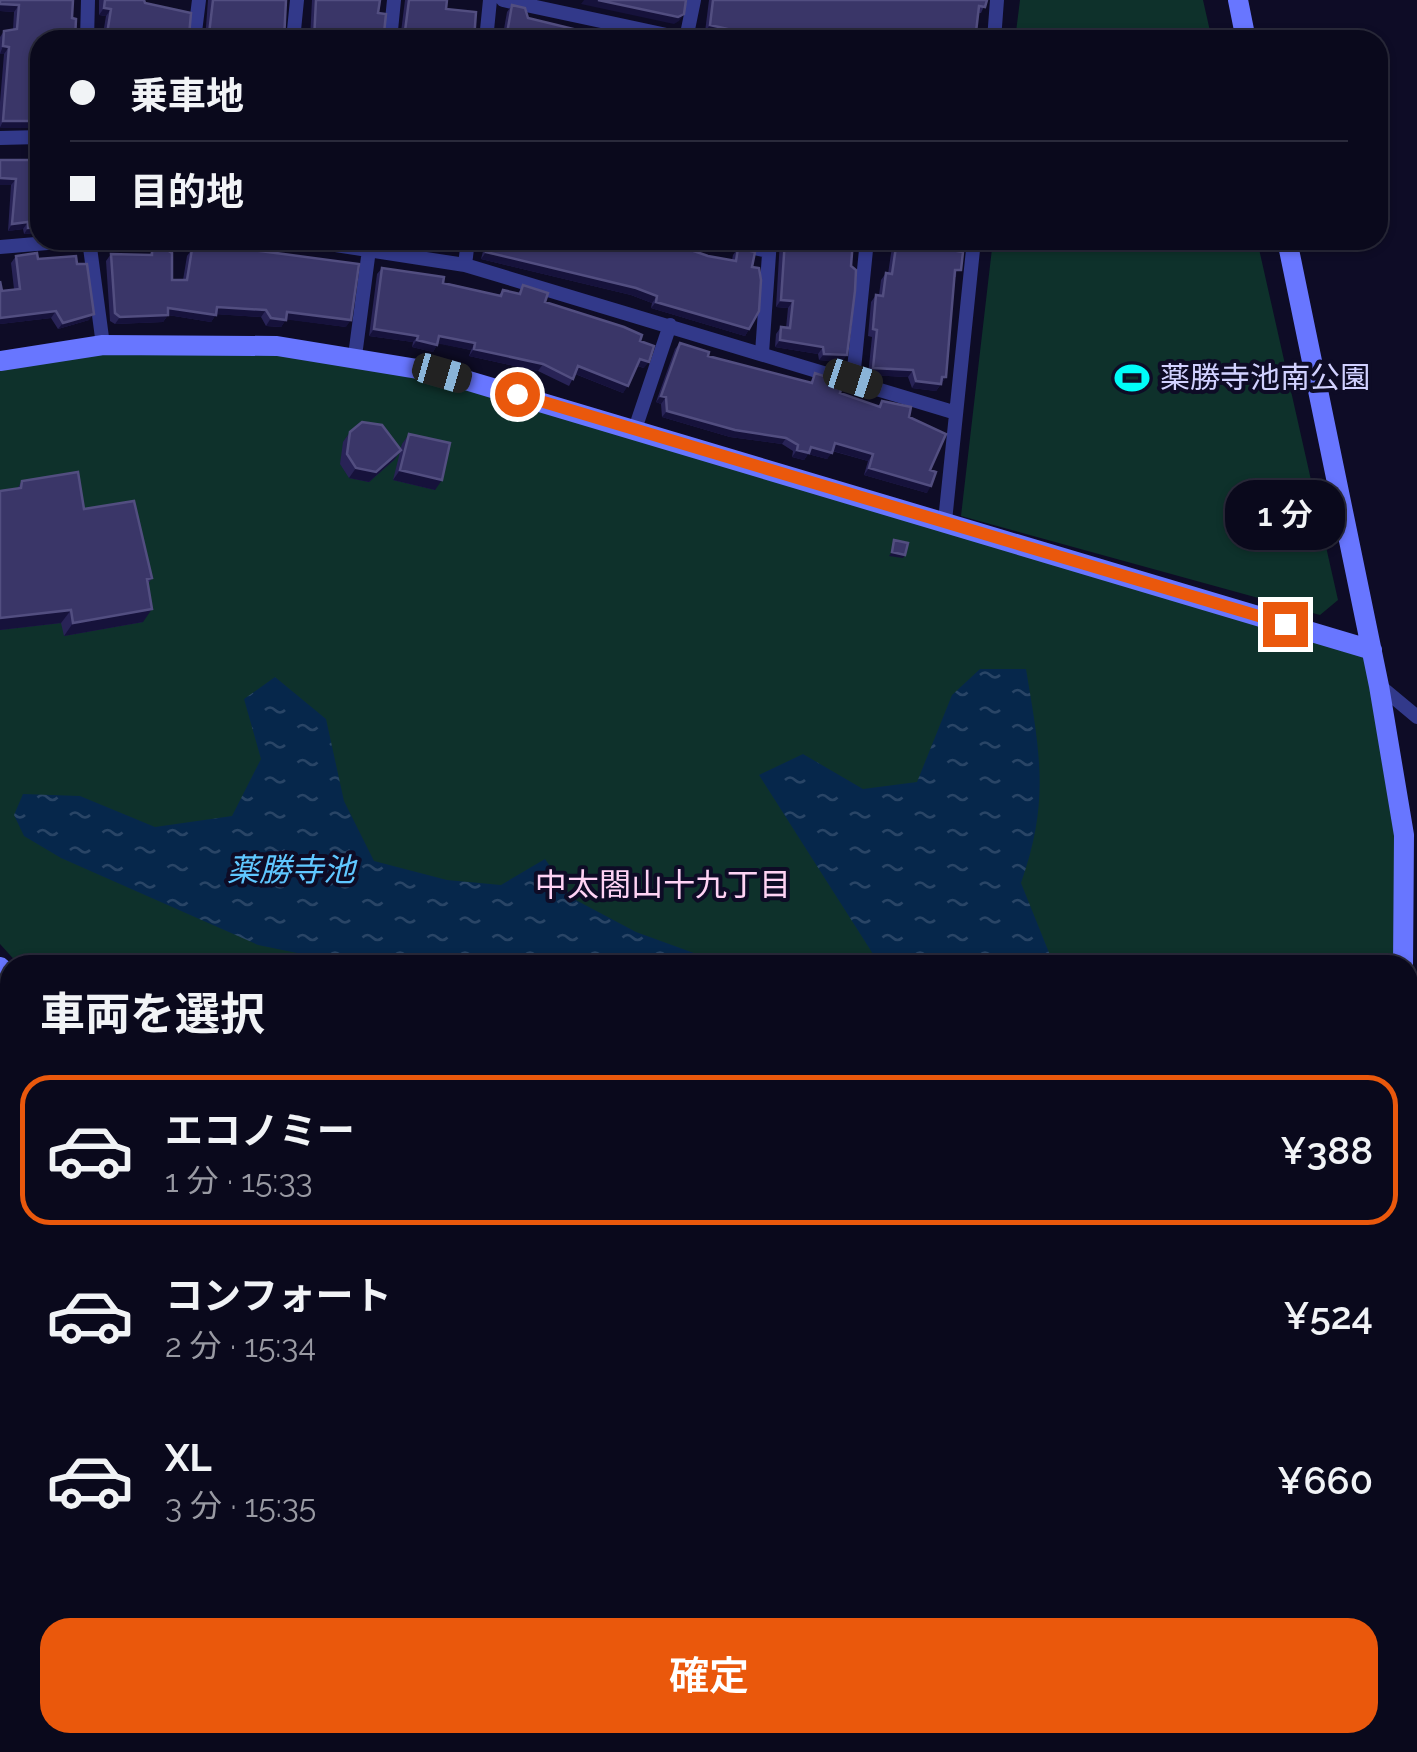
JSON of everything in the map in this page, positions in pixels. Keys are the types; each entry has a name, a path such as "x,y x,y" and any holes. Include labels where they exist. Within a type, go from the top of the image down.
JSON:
{"street":[{"path":"87,30 88,0"},
{"path":"294,30 297,0"},
{"path":"391,30 394,0"},
{"path":"487,30 490,0"},
{"path":"503,0 642,30"},
{"path":"690,30 694,0"},
{"path":"995,30 997,0"},
{"path":"1238,0 1244,30"},
{"path":"194,30 195,1"},
{"path":"0,138 30,138"},
{"path":"0,247 30,245"},
{"path":"88,250 103,345"},
{"path":"354,356 369,250"},
{"path":"397,250 465,265 953,412"},
{"path":"465,265 467,250"},
{"path":"762,353 769,250"},
{"path":"853,379 867,250"},
{"path":"945,521 953,412 973,250"},
{"path":"1290,250 1410,848 1411,939"},
{"path":"636,429 670,325"},
{"path":"0,361 103,345 276,346 442,373 1372,650"},
{"path":"1379,686 1417,718"}],"green space":[{"path":"1020,0 1203,0 1210,30 1016,30"},
{"name":"薬勝寺池南公園","path":"992,250 1259,250 1338,600 1320,615 961,516"},
{"path":"106,345 363,355 1370,650 1402,829 1400,955 10,955 0,944 0,361"}],"water":[{"path":"980,669 1026,669 1040,777 1036,827 1021,883 1050,955 874,955 759,775 803,754 863,789 917,782 952,695"},
{"name":"薬勝寺池","path":"275,677 326,719 344,801 374,861 447,880 501,885 545,859 572,898 636,932 699,955 307,955 258,945 61,858 24,836 14,815 23,794 80,796 155,827 232,816 261,759 244,699"}],"building":[{"path":"0,0 73,0 75,30 30,30 30,121 3,121 9,47 3,46 4,31 17,29 19,5 0,4"},
{"path":"105,0 144,0 191,13 190,30 108,30 111,9 104,8"},
{"path":"213,0 286,0 284,30 209,30"},
{"path":"316,0 380,0 378,13 386,14 384,30 314,30"},
{"path":"409,0 447,0 446,9 476,12 475,30 405,30"},
{"path":"598,0 686,0 684,14 678,17"},
{"path":"713,0 987,0 985,7 979,6 976,30 732,30 710,25"},
{"path":"512,5 525,8 528,18 577,30 508,30"},
{"path":"0,160 30,160 30,228 28,222 12,224 16,179 0,178"},
{"path":"167,250 172,253 172,280 187,280 192,250 253,250 359,264 351,320 287,312 286,320 271,318 266,310 217,307 216,315 168,308 168,315 120,317 115,313 111,254 152,255 152,251"},
{"path":"691,250 736,261 738,250 746,250 755,252 752,267 759,268 759,311 749,329 656,302 657,296 636,288 486,252"},
{"path":"784,250 852,250 855,291 847,355 824,354 823,347 780,340 781,327 790,328 793,301 781,300"},
{"path":"896,250 963,252 961,270 955,270 946,377 942,377 941,384 916,381 913,370 873,368 876,295 883,296 886,273 892,274"},
{"path":"37,253 38,259 76,256 77,264 87,264 94,314 63,323 56,311 0,318 0,281 2,291 20,289 16,256"},
{"path":"382,268 444,277 443,283 501,296 503,290 520,294 523,285 548,293 545,302 642,335 640,341 654,346 649,362 640,359 628,386 578,366 573,379 543,364 474,349 475,343 439,336 437,345 417,340 418,336 374,329"},
{"path":"680,343 709,352 708,356 812,383 815,373 843,384 840,393 880,407 882,401 911,407 909,417 946,434 930,470 936,472 931,486 869,468 873,454 835,443 832,453 811,447 809,453 797,450 798,445 786,438 735,430 667,411 666,397 661,396"},
{"path":"362,422 382,425 401,450 376,472 356,468 347,454 350,432"},
{"path":"409,434 450,443 442,480 400,470"},
{"path":"78,472 84,509 134,501 152,578 147,579 152,609 73,623 71,610 0,618 0,491 21,488 22,481"},
{"path":"894,540 908,543 905,555 892,552"}],"place":[{"name":"薬勝寺池南公園","path":"1132,378"}],"district":[{"name":"中太閤山十九丁目","path":"663,885"}],"route":[{"path":"517,394 1285,624"}]}
